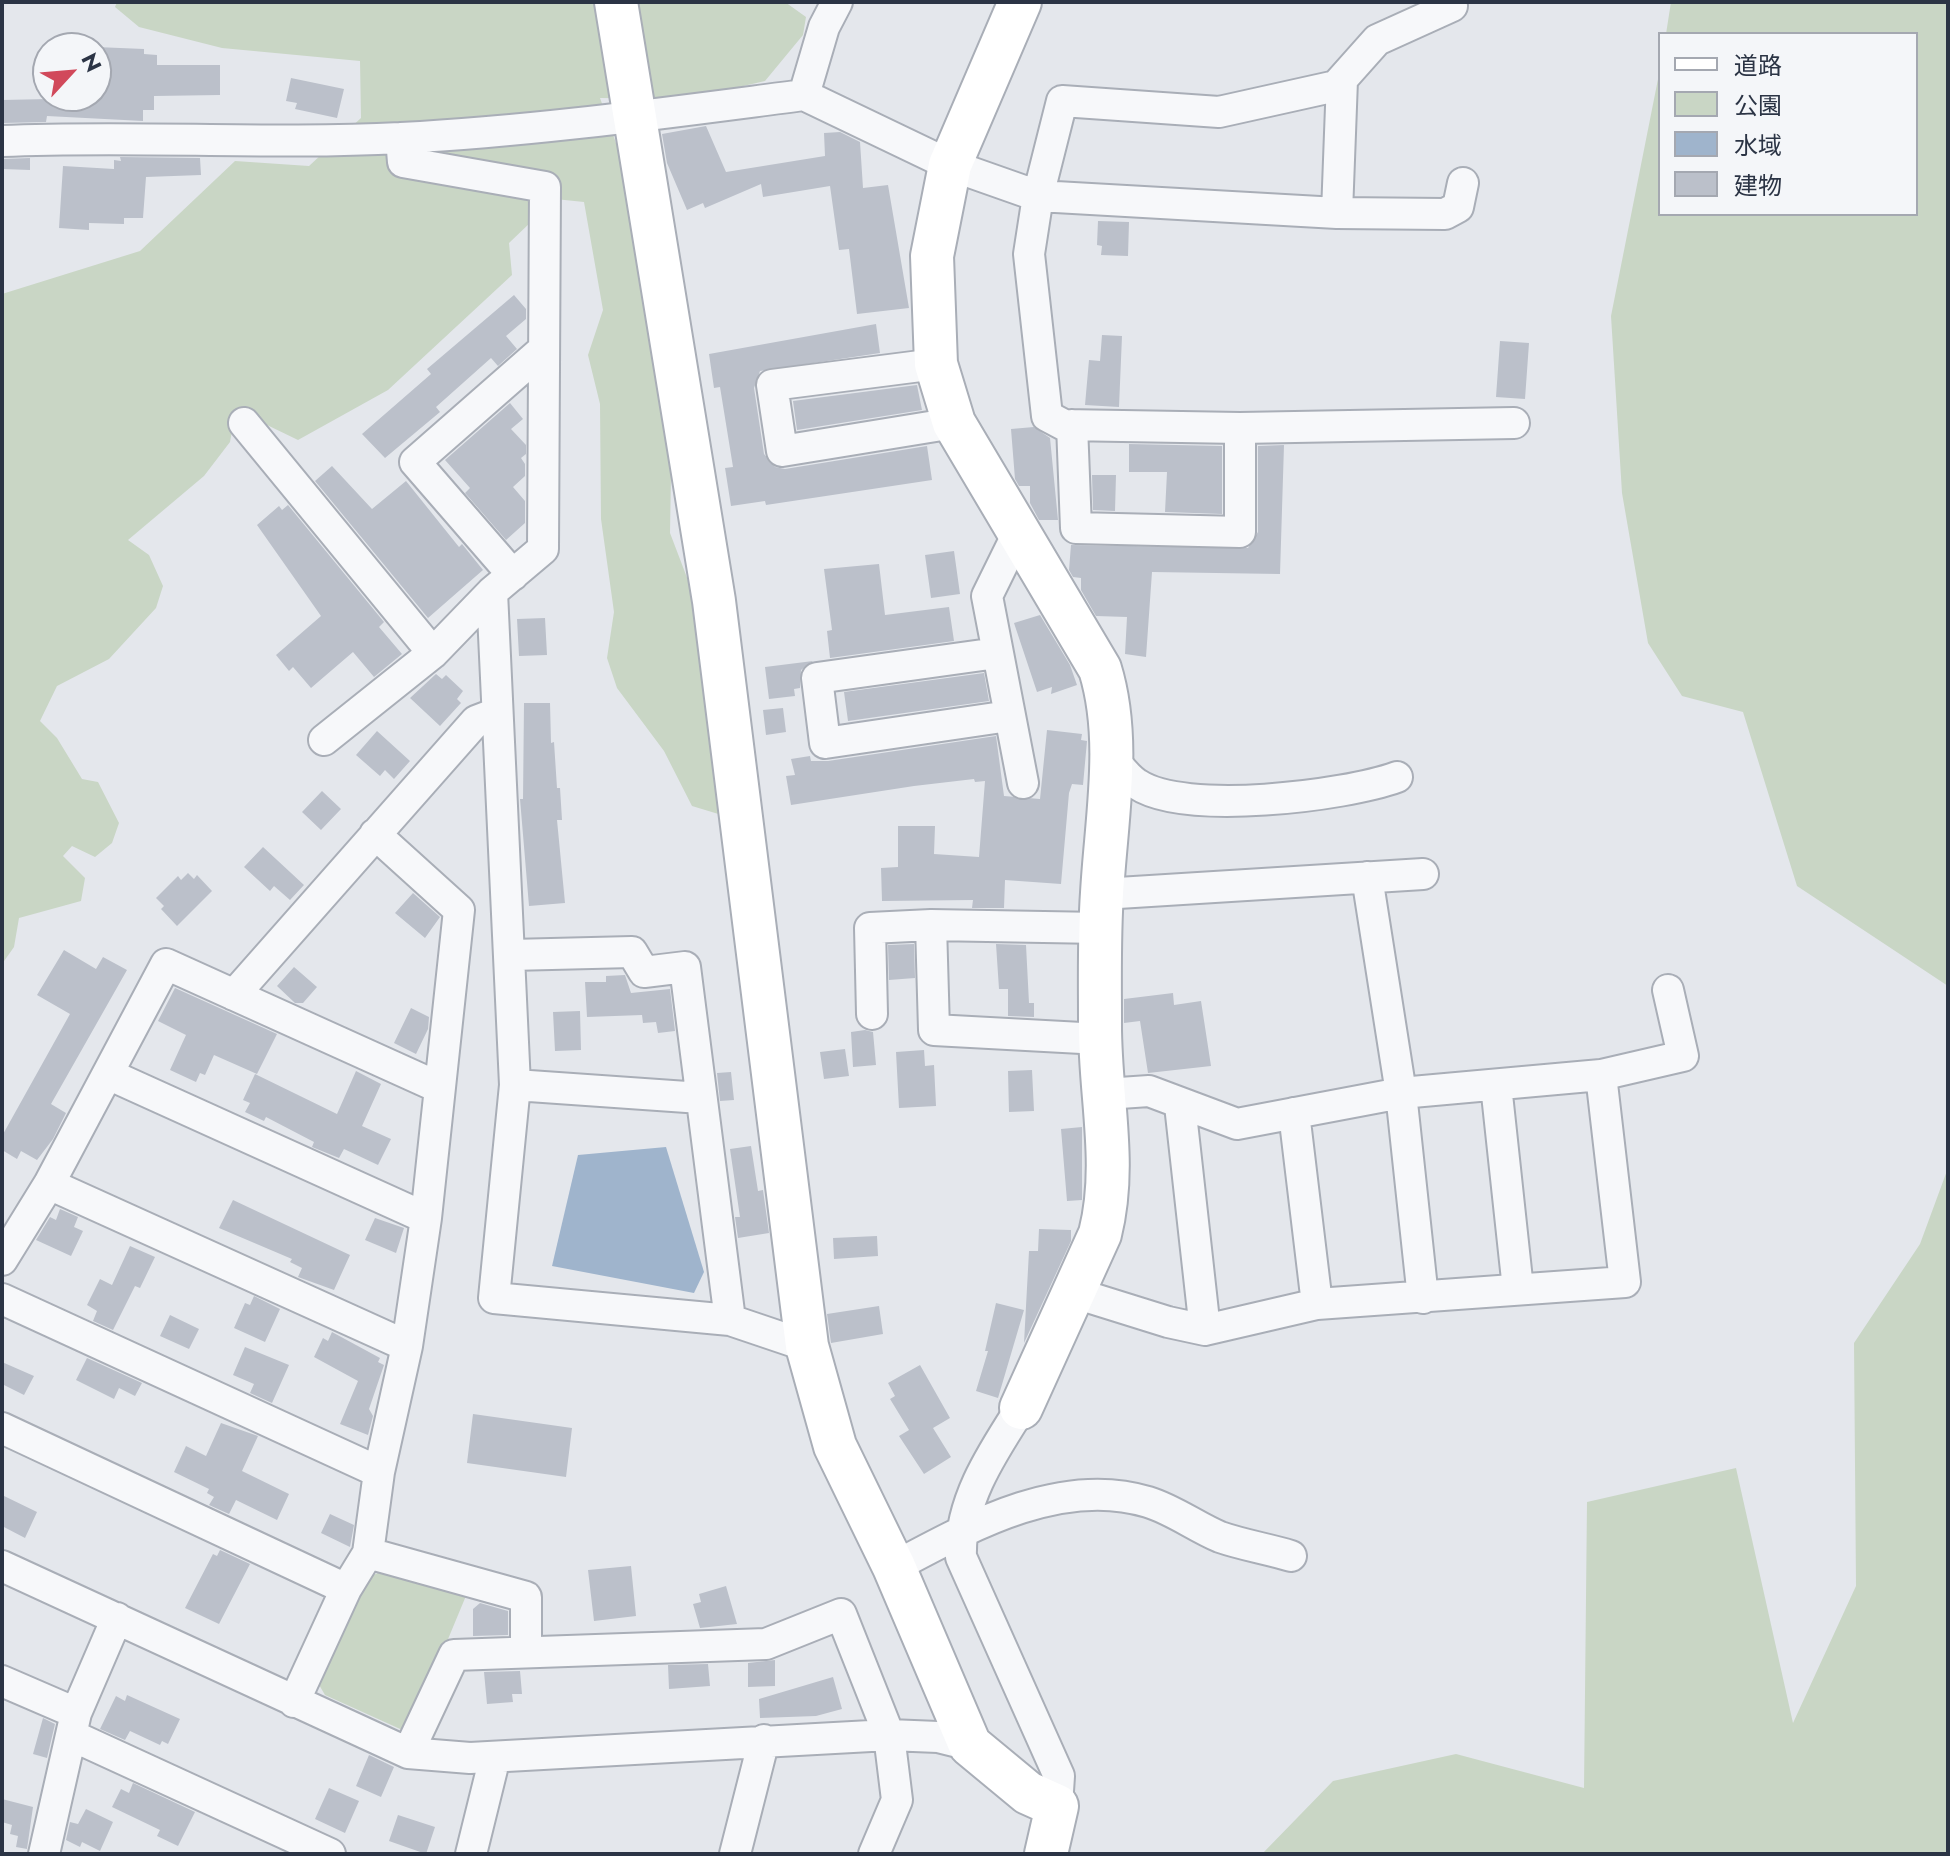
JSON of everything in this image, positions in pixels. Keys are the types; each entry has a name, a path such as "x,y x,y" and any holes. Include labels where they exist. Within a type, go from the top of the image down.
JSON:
{"street":[{"path":"616,2 714,601 807,1346 835,1446 894,1567 970,1745"},
{"path":"804,95 824,27 837,2"},
{"path":"1020,2 950,165 932,256 936,364 954,423 1100,669 1109,697 1111,757 1101,911 1100,1039 1108,1203 1100,1234 1075,1293 1021,1408 985,1464 960,1532 961,1557 1059,1776 1057,1806 1046,1854"},
{"path":"1452,6 1377,40 1336,86 1219,112 1062,101 1038,196 1029,254 1043,399 1047,416 1072,425 1240,428 1514,423"},
{"path":"1337,213 1342,80"},
{"path":"2,141 87,137 401,138 637,117 804,95 950,165 1038,196 1337,213 1445,214 1458,207 1463,183"},
{"path":"324,740 433,653 543,549 545,187 403,162 401,138"},
{"path":"544,349 415,462 503,584 497,713 515,1085 494,1298 730,1320 807,1346"},
{"path":"936,364 772,385 782,451 954,423"},
{"path":"244,423 433,653"},
{"path":"1072,425 1076,528 1240,532 1240,428"},
{"path":"1018,533 987,596 1023,783"},
{"path":"997,653 817,678 825,743 1009,716"},
{"path":"234,995 476,721 497,713"},
{"path":"1111,757 1137,784 1173,797 1319,796 1372,786 1397,777"},
{"path":"294,1702 346,1589 368,1553 379,1472 407,1346 426,1218 459,910 375,834"},
{"path":"872,1014 870,928 1101,911 1367,877 1423,874"},
{"path":"1367,877 1401,1093 1423,1298"},
{"path":"931,925 934,1030 1100,1039"},
{"path":"511,955 632,952 644,972 685,967 730,1320"},
{"path":"2,1260 49,1184 166,964 438,1087"},
{"path":"1105,1094 1149,1091 1237,1124 1401,1093 1601,1075 1683,1056 1668,990"},
{"path":"108,1074 426,1218"},
{"path":"1075,1293 1168,1322 1205,1330 1317,1304 1625,1282 1601,1075"},
{"path":"515,1085 701,1098"},
{"path":"1496,1085 1518,1289"},
{"path":"1180,1105 1205,1330"},
{"path":"1294,1113 1317,1304"},
{"path":"49,1184 407,1346"},
{"path":"2,1299 379,1472"},
{"path":"2,1428 346,1589"},
{"path":"894,1567 960,1532 1021,1509 1081,1494 1148,1502 1221,1537 1291,1556"},
{"path":"368,1553 526,1597 526,1652"},
{"path":"2,1566 408,1753 495,1757 764,1740 889,1735 938,1737 970,1745 1028,1793 1057,1806"},
{"path":"408,1753 454,1655 766,1644 841,1614 889,1735 897,1800 890,1824 874,1854"},
{"path":"44,1854 75,1724 117,1618"},
{"path":"2,1681 75,1724 330,1854"},
{"path":"735,1854 764,1740"},
{"path":"471,1854 495,1757"}],"green space":[{"path":"117,2 785,2 806,17 803,35 765,81 687,99 600,98 627,174 672,414 670,533 702,617 725,816 692,806 664,751 617,688 607,658 614,612 601,519 600,404 588,355 603,310 584,202 555,199 509,243 512,275 388,390 298,440 236,410 230,442 204,476 128,540 149,555 163,586 156,608 109,659 57,686 40,721 57,738 82,779 98,782 119,823 112,843 95,857 72,846 63,856 85,878 81,901 19,918 14,947 2,964 2,294 140,251 235,161 309,166 361,118 360,61 222,48 139,27 115,7"},
{"path":"1671,2 1948,2 1948,986 1797,886 1743,712 1682,696 1648,643 1622,493 1611,316 1658,79 1658,216 1918,216 1918,32 1666,32"},
{"path":"1948,1168 1948,1854 1262,1854 1333,1781 1456,1754 1584,1788 1587,1502 1736,1468 1793,1723 1856,1586 1854,1343 1920,1244"},
{"path":"391,1567 468,1591 409,1733 325,1695 318,1683 367,1578"}],"water":[{"path":"666,1147 704,1272 694,1293 552,1266 578,1155"}],"building":[{"path":"112,48 144,49 144,54 157,55 157,65 220,65 220,95 154,96 154,110 143,110 143,121 47,116 46,122 2,123 2,100 32,99 32,112 112,112"},
{"path":"291,78 344,89 337,118 295,109 297,103 286,101"},
{"path":"706,126 726,172 825,156 824,133 840,132 860,142 863,188 888,185 909,308 857,314 849,249 839,250 830,186 763,197 761,184 705,208 703,203 687,210 667,163 662,134"},
{"path":"120,157 200,158 201,175 146,177 143,218 124,218 124,224 89,223 89,230 59,228 63,166 114,169 114,160 121,161"},
{"path":"30,158 30,170 2,169 2,159"},
{"path":"1098,221 1129,222 1128,256 1101,255 1102,246 1097,245"},
{"path":"514,295 526,309 526,319 506,336 517,349 498,366 491,358 436,407 440,412 385,458 362,434 431,374 427,369"},
{"path":"876,324 880,353 760,371 754,388 764,454 775,467 785,469 927,446 932,480 766,505 765,501 731,506 725,468 733,467 720,387 714,388 709,354"},
{"path":"1102,335 1122,336 1119,407 1085,405 1089,360 1100,361"},
{"path":"1500,341 1529,343 1525,399 1496,397"},
{"path":"917,385 922,410 797,430 793,401"},
{"path":"510,403 523,419 511,429 526,445 526,454 521,458 525,464 525,476 513,487 525,501 525,523 506,540 465,493 470,488 445,460"},
{"path":"1034,427 1050,438 1058,520 1039,520 1030,503 1030,486 1019,486 1015,479 1011,429"},
{"path":"1129,444 1222,446 1222,514 1165,512 1167,472 1129,472"},
{"path":"1284,445 1280,574 1152,572 1146,657 1125,654 1127,617 1096,616 1081,590 1081,578 1073,577 1069,570 1071,545 1248,548 1258,532 1258,446"},
{"path":"332,466 372,509 406,481 459,547 462,544 483,570 428,618 315,481"},
{"path":"1092,475 1116,475 1115,511 1093,510"},
{"path":"288,505 384,622 379,627 402,654 374,677 353,652 311,688 293,667 289,671 276,655 321,616 257,525 279,506 282,510"},
{"path":"954,551 960,594 931,598 925,555"},
{"path":"879,564 885,615 949,607 954,641 830,658 827,631 832,630 824,569"},
{"path":"1040,615 1070,665 1077,685 1051,694 1052,687 1037,692 1014,623"},
{"path":"545,618 547,655 519,656 517,619"},
{"path":"813,661 801,670 800,688 794,689 795,696 769,699 765,667"},
{"path":"984,673 989,701 848,721 844,692"},
{"path":"436,674 442,679 446,675 463,691 457,699 461,703 440,726 410,698"},
{"path":"524,703 550,703 551,743 554,742 557,788 560,788 562,820 557,820 565,903 529,906 520,799 523,799"},
{"path":"783,708 786,732 766,735 763,710"},
{"path":"1047,730 1082,734 1081,740 1087,741 1083,785 1072,784 1069,793 1061,884 1005,880 1004,908 972,908 973,900 882,901 881,868 898,867 898,826 935,826 934,854 979,857 985,781 975,782 974,779 914,786 791,805 786,776 795,775 791,759 810,756 811,761 828,761 996,736 1004,796 1040,799"},
{"path":"377,731 410,761 394,779 385,770 380,776 356,755"},
{"path":"322,791 341,809 321,830 302,812"},
{"path":"263,847 304,885 290,900 274,886 270,891 244,867"},
{"path":"188,873 194,879 197,875 212,891 177,926 161,909 164,906 156,898 178,876 181,880"},
{"path":"413,893 440,917 425,938 395,913"},
{"path":"914,944 915,978 889,980 888,945"},
{"path":"996,944 1026,945 1029,1003 1034,1003 1034,1017 1008,1016 1008,989 999,989"},
{"path":"64,950 96,969 103,957 127,970 51,1104 66,1113 53,1139 37,1160 21,1151 17,1159 2,1150 2,1136 70,1014 37,995"},
{"path":"294,967 317,987 303,1003 295,1003 277,986"},
{"path":"625,975 631,993 670,989 675,1031 658,1033 656,1022 643,1023 642,1015 587,1017 585,982 606,982 606,976"},
{"path":"175,988 277,1034 257,1074 214,1055 205,1075 200,1073 196,1082 170,1070 186,1035 158,1021"},
{"path":"1173,993 1174,1005 1201,1001 1211,1066 1148,1073 1140,1021 1124,1023 1124,999"},
{"path":"411,1008 429,1017 428,1029 416,1054 394,1043"},
{"path":"580,1011 581,1050 555,1051 553,1012"},
{"path":"851,1032 873,1032 876,1065 853,1067"},
{"path":"845,1049 849,1076 824,1079 820,1052"},
{"path":"924,1050 925,1066 934,1065 936,1106 899,1108 896,1052"},
{"path":"1032,1070 1034,1111 1009,1112 1008,1071"},
{"path":"356,1071 381,1084 362,1126 391,1139 378,1165 344,1149 339,1158 312,1147 314,1142 266,1117 264,1121 245,1112 250,1103 243,1100 255,1074 337,1114"},
{"path":"731,1072 734,1100 720,1101 717,1073"},
{"path":"1082,1127 1082,1200 1067,1201 1061,1129"},
{"path":"751,1146 758,1191 763,1190 769,1233 738,1238 735,1217 740,1217 730,1149"},
{"path":"233,1200 350,1255 334,1290 298,1277 302,1268 290,1262 292,1259 219,1228"},
{"path":"60,1209 78,1217 74,1227 83,1231 71,1256 36,1240 50,1217 56,1220"},
{"path":"375,1218 404,1228 396,1253 365,1240"},
{"path":"1039,1229 1071,1230 1071,1241 1024,1343 1029,1251 1038,1251"},
{"path":"877,1236 878,1256 834,1259 833,1238"},
{"path":"130,1246 155,1257 140,1288 135,1286 113,1330 93,1321 97,1311 87,1305 100,1279 112,1285"},
{"path":"254,1296 280,1309 265,1342 234,1328 245,1303 250,1305"},
{"path":"996,1303 1024,1310 998,1398 976,1391 988,1351 985,1351"},
{"path":"879,1306 883,1334 831,1343 827,1314"},
{"path":"170,1315 199,1329 189,1349 160,1336"},
{"path":"332,1332 380,1358 378,1362 384,1365 369,1409 373,1416 368,1435 340,1424 358,1381 314,1357 323,1338 328,1341"},
{"path":"245,1347 289,1365 272,1403 250,1393 254,1384 233,1375"},
{"path":"87,1358 142,1383 135,1396 119,1388 114,1399 76,1380"},
{"path":"2,1362 34,1376 24,1395 2,1384"},
{"path":"920,1365 950,1418 933,1428 951,1457 924,1474 899,1436 909,1430 890,1399 895,1396 888,1383"},
{"path":"473,1414 572,1428 566,1477 467,1463"},
{"path":"221,1423 258,1436 242,1471 289,1494 277,1520 236,1500 229,1514 209,1505 214,1497 207,1493 209,1489 174,1472 186,1446 206,1456"},
{"path":"2,1495 37,1512 25,1538 2,1526"},
{"path":"330,1514 354,1525 350,1547 321,1533"},
{"path":"220,1550 250,1564 219,1624 185,1608 213,1554 217,1556"},
{"path":"631,1566 636,1616 594,1621 588,1570"},
{"path":"726,1586 737,1624 700,1628 693,1604 701,1602 699,1594"},
{"path":"480,1603 508,1611 508,1635 473,1636 473,1609"},
{"path":"775,1660 775,1686 748,1687 748,1663"},
{"path":"708,1664 710,1686 669,1689 668,1665"},
{"path":"520,1671 522,1694 512,1694 513,1702 487,1704 484,1672"},
{"path":"833,1677 842,1709 816,1716 760,1718 759,1699"},
{"path":"127,1695 180,1719 168,1744 162,1741 160,1745 130,1731 125,1740 100,1729 116,1696 125,1701"},
{"path":"43,1718 55,1724 47,1758 33,1754"},
{"path":"369,1755 394,1767 381,1797 356,1786"},
{"path":"133,1783 195,1812 178,1846 157,1836 160,1830 112,1807 121,1789 129,1793"},
{"path":"329,1788 359,1801 345,1833 315,1819"},
{"path":"2,1799 33,1807 27,1849 16,1847 18,1836 10,1834 12,1825 2,1822"},
{"path":"86,1809 113,1822 100,1851 82,1842 80,1847 66,1840 70,1822 78,1824"},
{"path":"398,1815 435,1827 426,1854 389,1841"}]}
